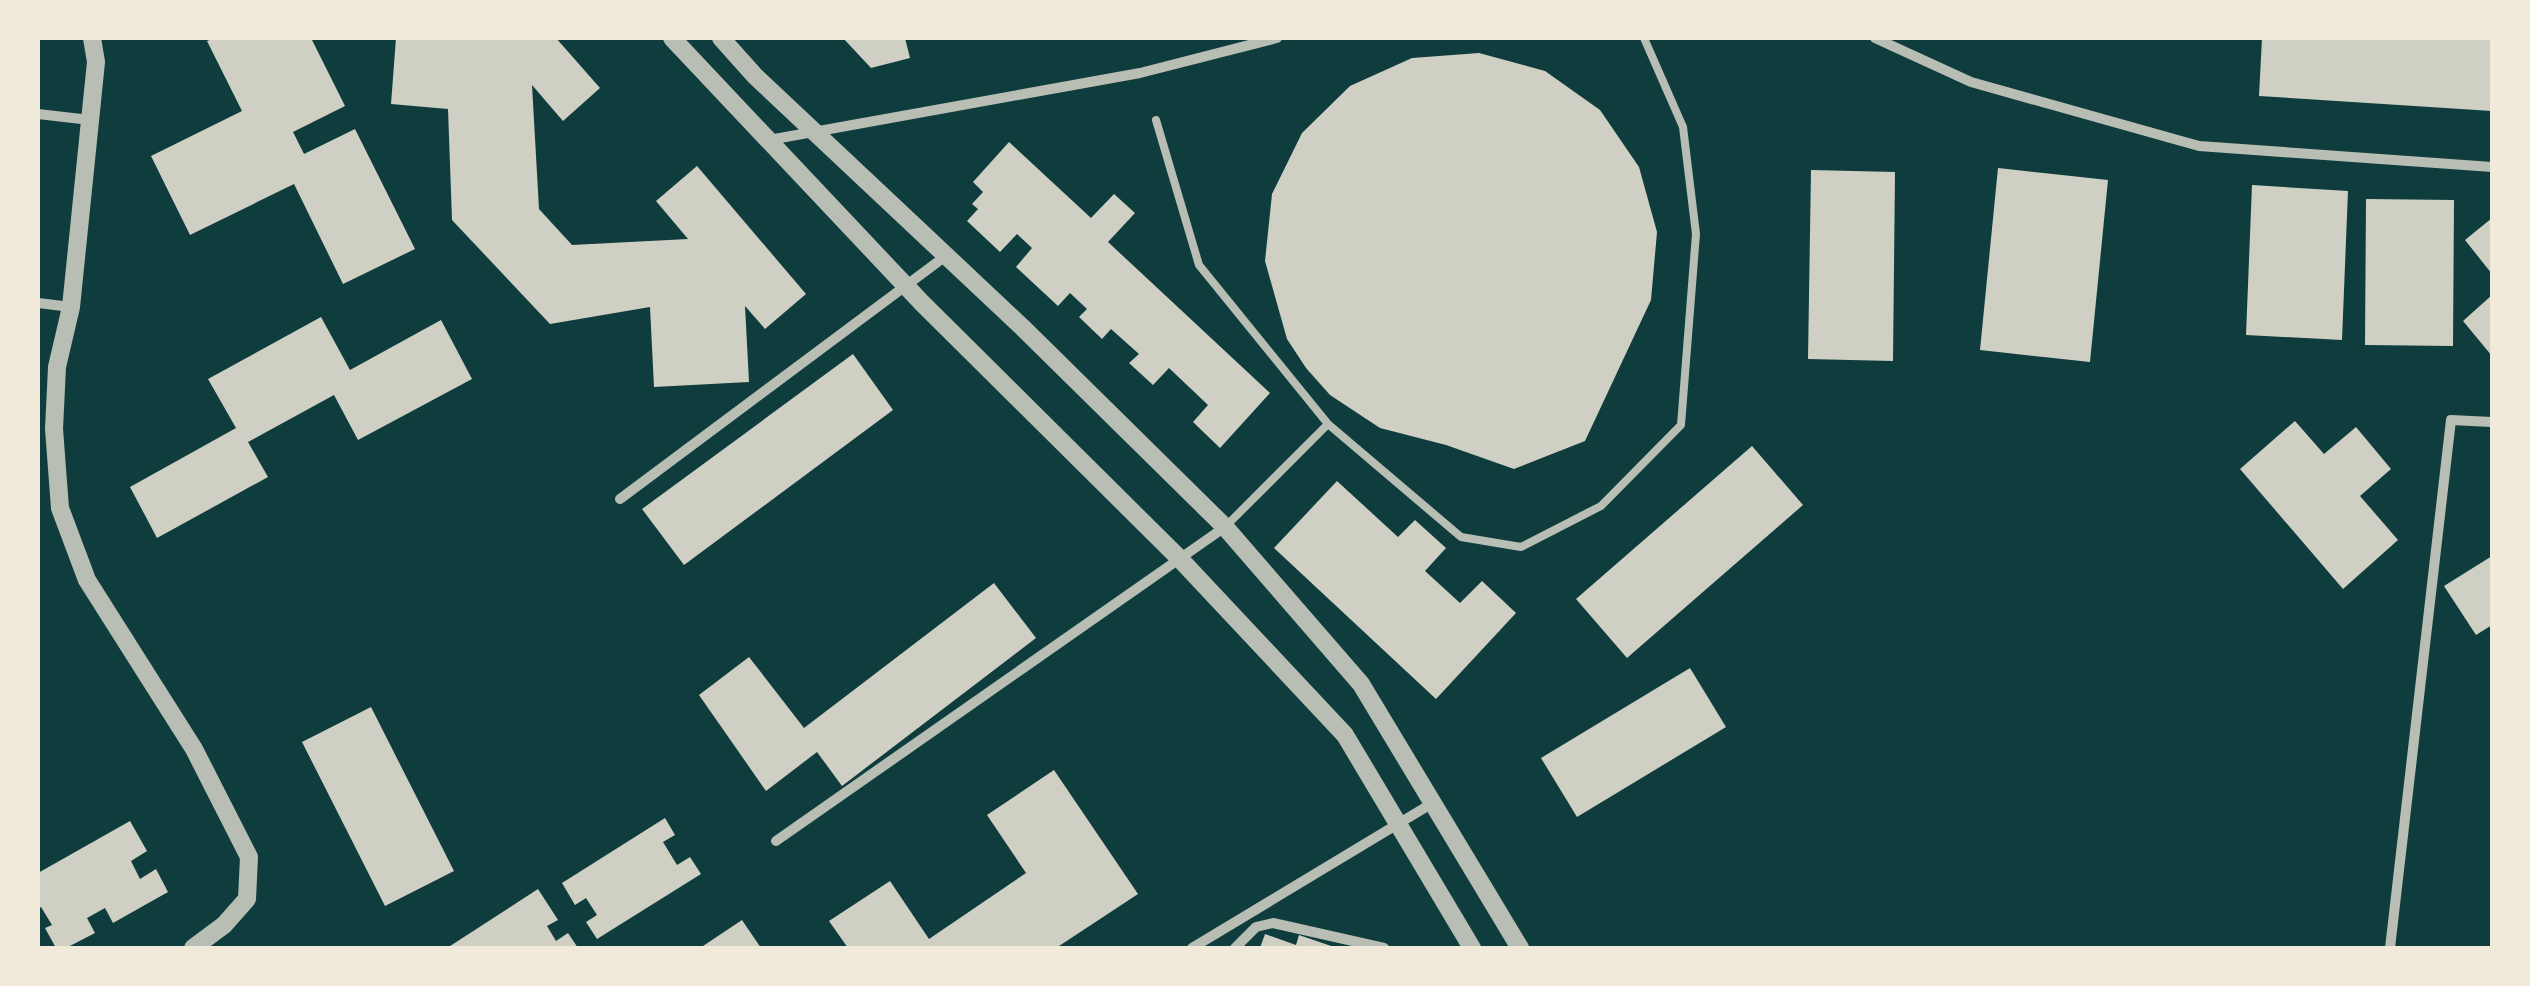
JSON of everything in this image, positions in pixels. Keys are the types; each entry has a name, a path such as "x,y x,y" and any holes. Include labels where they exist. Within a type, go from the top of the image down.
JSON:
{"street":[{"path":"92,38 96,62 71,307 56,367 54,429 60,508 87,580 194,749 249,857 248,899 224,925 193,948"},
{"path":"672,38 907,287 1179,558 1345,735 1472,948"},
{"path":"721,38 1224,527 1361,684 1520,948"},
{"path":"769,140 1140,73 1276,38"},
{"path":"1875,38 1971,82 2199,146 2492,168"},
{"path":"38,114 90,120"},
{"path":"620,500 947,255"},
{"path":"38,302 71,307"},
{"path":"2390,948 2451,420 2492,422"},
{"path":"776,840 1224,527"},
{"path":"1192,948 1431,804"},
{"path":"1234,948 1256,928 1272,922 1384,948"}],"lane":[{"path":"1156,120 1198,265 1328,424 1460,536 1521,547 1601,506 1682,426 1696,234 1683,126 1644,38"},
{"path":"1224,527 1328,424"}],"building":[{"path":"311,38 345,106 293,132 304,154 355,129 415,249 343,284 294,184 190,235 151,156 242,111 207,41"},
{"path":"396,38 556,38 600,88 563,121 532,85 539,209 572,245 688,239 656,201 697,166 806,294 765,329 745,306 749,382 654,387 650,307 550,324 452,220 448,109 391,104"},
{"path":"843,38 905,38 910,58 871,68"},
{"path":"2262,38 2492,38 2492,111 2259,96"},
{"path":"1479,53 1545,71 1600,110 1639,167 1657,232 1651,300 1585,441 1514,469 1446,445 1380,428 1330,395 1287,339 1265,261 1272,194 1302,133 1350,86 1412,58"},
{"path":"1009,142 1091,218 1114,194 1135,213 1108,242 1270,393 1220,448 1193,422 1208,405 1169,368 1153,385 1129,363 1139,354 1111,329 1102,339 1079,317 1087,309 1070,293 1058,306 1016,267 1032,248 1017,234 1000,252 967,221 978,209 972,204 983,192 973,182"},
{"path":"1998,168 2108,180 2090,362 1980,350"},
{"path":"1811,170 1895,172 1893,361 1808,359"},
{"path":"2252,185 2348,191 2342,340 2246,335"},
{"path":"2366,199 2454,200 2453,346 2365,345"},
{"path":"2492,218 2492,274 2465,240"},
{"path":"2492,295 2492,356 2463,321"},
{"path":"321,317 350,370 441,320 472,379 358,440 334,395 248,442 268,477 157,538 130,487 236,428 208,379"},
{"path":"853,354 893,410 684,565 642,509"},
{"path":"2295,421 2324,454 2356,427 2391,469 2360,496 2398,540 2343,589 2240,469"},
{"path":"1752,446 1803,505 1627,658 1576,599"},
{"path":"1337,481 1398,537 1415,520 1446,548 1425,571 1460,603 1482,581 1516,613 1436,699 1274,548"},
{"path":"2492,556 2492,625 2476,635 2444,586"},
{"path":"994,583 1036,638 842,786 817,752 766,791 699,695 749,657 804,728"},
{"path":"1690,668 1726,727 1577,817 1541,758"},
{"path":"371,707 454,871 385,906 302,742"},
{"path":"1054,770 1138,894 1056,948 848,948 829,921 890,881 929,939 1026,873 987,815"},
{"path":"665,818 675,835 663,842 677,865 690,857 701,874 597,939 586,922 597,915 586,898 575,905 562,883"},
{"path":"130,821 147,851 131,861 140,879 156,869 168,892 113,923 105,908 87,918 95,933 66,948 56,948 45,928 52,925 41,907 38,909 38,873"},
{"path":"538,889 558,920 547,926 556,941 568,933 578,948 447,948"},
{"path":"742,920 761,948 700,948"},
{"path":"1265,934 1296,945 1299,935 1337,948 1260,948"}]}
